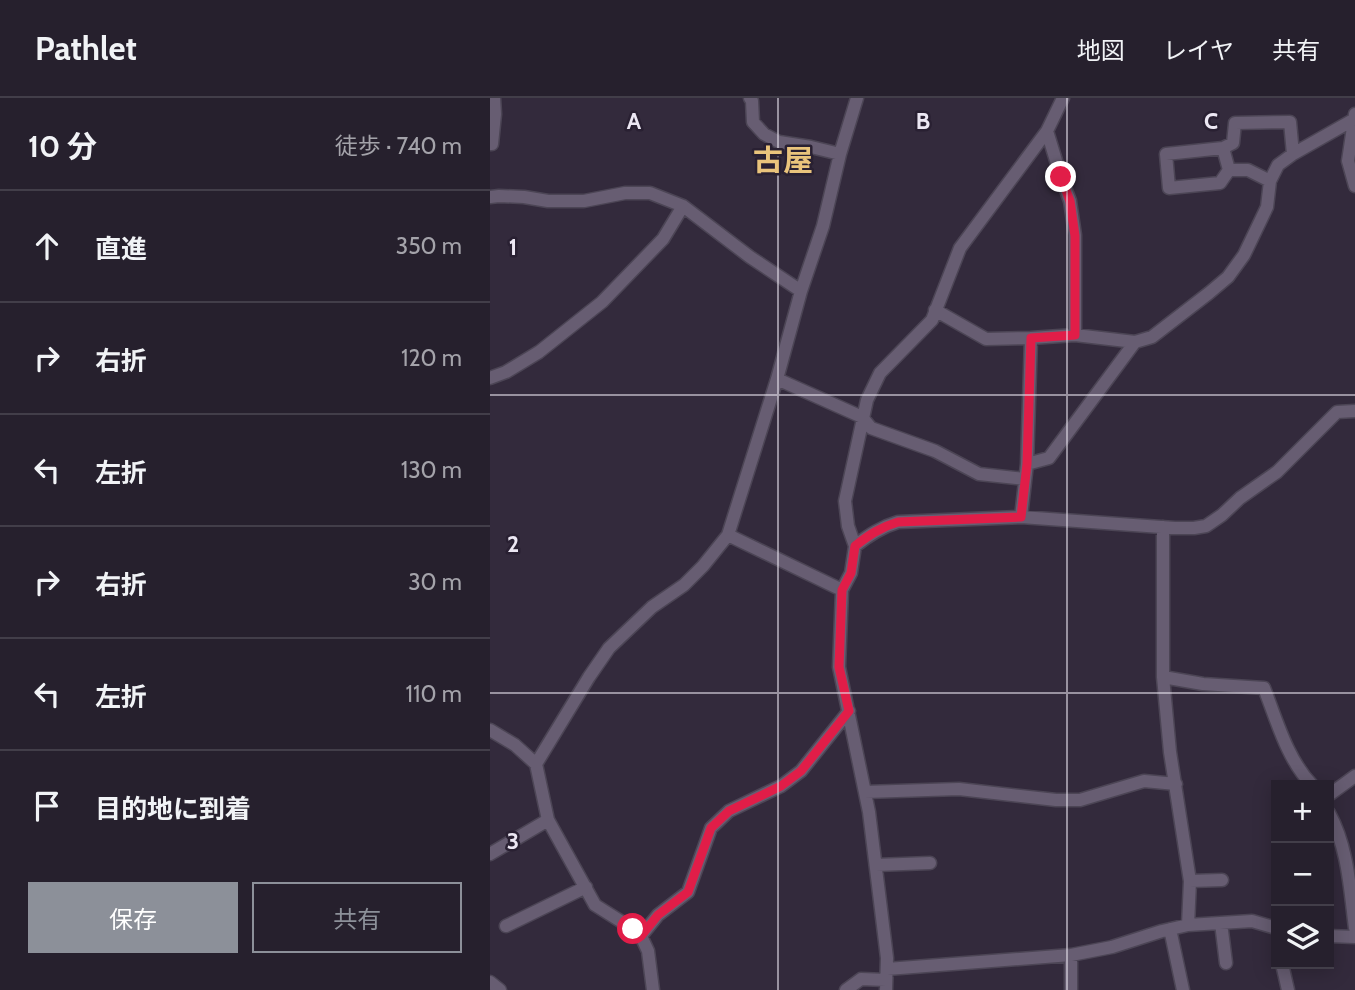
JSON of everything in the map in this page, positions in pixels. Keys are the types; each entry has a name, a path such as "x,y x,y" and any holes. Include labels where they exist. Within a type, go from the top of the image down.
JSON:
{"street":[{"path":"490,144 495,114 494,98"},
{"path":"750,98 753,122 764,134 779,142 840,154"},
{"path":"536,764 609,648 652,607 684,585 727,535 823,226 857,98"},
{"path":"886,980 876,865 865,792 839,667 842,590 851,573 855,546 848,526 845,501 862,417 880,373 932,320 960,248 1048,131 1063,98"},
{"path":"935,310 986,339 1075,335 1135,342 1152,337 1228,277 1244,255 1267,207 1270,181 1278,165 1354,117"},
{"path":"1354,117 1349,162 1355,186"},
{"path":"1223,148 1228,170 1220,183 1169,188 1166,154 1223,148 1233,143 1235,123 1290,122 1293,154"},
{"path":"1048,131 1072,212 1075,236 1075,335"},
{"path":"1228,170 1248,170 1270,181"},
{"path":"490,197 584,201 625,193 650,193 682,206 801,291"},
{"path":"490,378 506,372 539,352 602,303 663,239 682,206"},
{"path":"1021,517 1027,464 1031,338"},
{"path":"1027,464 1049,458 1135,342"},
{"path":"777,379 862,417 871,428 935,451 979,474 1025,479"},
{"path":"855,546 876,530 898,522 1021,517 1163,527 1206,526 1277,472 1337,412 1355,411"},
{"path":"1163,527 1163,677 1170,752 1190,881 1188,925"},
{"path":"727,535 842,590"},
{"path":"1163,677 1203,684 1264,688 1288,750 1307,780"},
{"path":"641,936 658,915 688,892 711,828 729,811 781,786 801,771 849,711"},
{"path":"490,730 515,744 536,764 548,820 595,905 641,936 648,951 653,990"},
{"path":"1334,791 1355,776"},
{"path":"865,792 959,789 1056,800 1080,800 1144,781 1176,784"},
{"path":"490,854 548,820"},
{"path":"1334,822 1349,880 1355,928"},
{"path":"876,865 930,863"},
{"path":"1190,881 1222,880"},
{"path":"506,926 586,887"},
{"path":"846,990 861,979 886,980 1071,955 1112,947 1188,925 1252,921 1271,929"},
{"path":"1222,923 1226,963"},
{"path":"1170,929 1183,990"},
{"path":"1334,936 1355,937"},
{"path":"1071,955 1071,990"},
{"path":"1283,969 1288,990"},
{"path":"490,982 500,990"}],"district":[{"name":"古屋","path":"783,160"}],"route":[{"path":"633,929 641,936 658,915 688,892 711,828 729,811 781,786 801,771 849,711 839,667 842,590 851,573 855,546 876,530 898,522 1021,517 1027,464 1031,338 1075,335 1075,236 1070,201 1061,177"}]}
